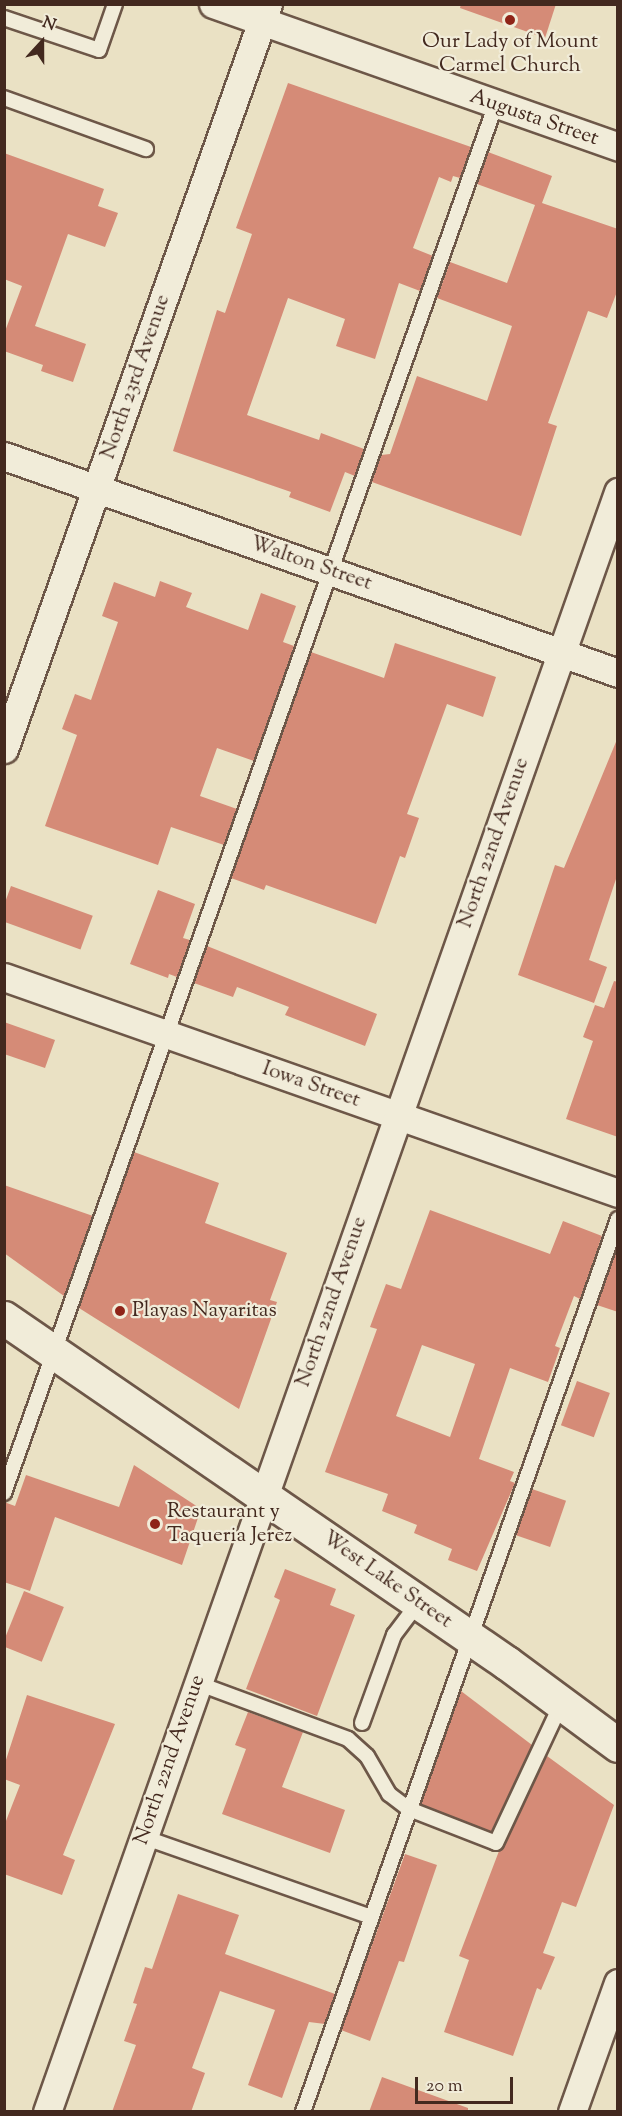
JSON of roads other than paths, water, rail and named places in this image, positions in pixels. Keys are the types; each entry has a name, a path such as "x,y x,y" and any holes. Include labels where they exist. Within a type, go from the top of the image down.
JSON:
{"main road":[{"name":"West Lake Street","path":"4,1318 470,1637 618,1745"}],"street":[{"name":"Augusta Street","path":"213,4 265,13 496,104 618,147"},
{"name":"North 23rd Avenue","path":"4,749 265,13"},
{"name":"Walton Street","path":"4,456 618,673"},
{"name":"North 22nd Avenue","path":"46,2112 618,492"},
{"name":"Iowa Street","path":"4,977 618,1193"},
{"path":"572,2112 618,1983"}],"lane":[{"path":"4,12 7,4"},
{"path":"4,18 99,50 115,4"},
{"path":"4,98 146,149"},
{"path":"4,1493 496,104"},
{"path":"303,2112 618,1219"},
{"path":"362,1723 394,1635 419,1602"},
{"path":"197,1683 348,1739 367,1756 389,1794 409,1809 496,1843 561,1704"},
{"path":"143,1837 371,1917"}],"place":[{"name":"Our Lady of Mount Carmel Church","path":"510,20"},
{"name":"Playas Nayaritas","path":"120,1311"},
{"name":"Restaurant y Taqueria Jerez","path":"155,1524"}]}
